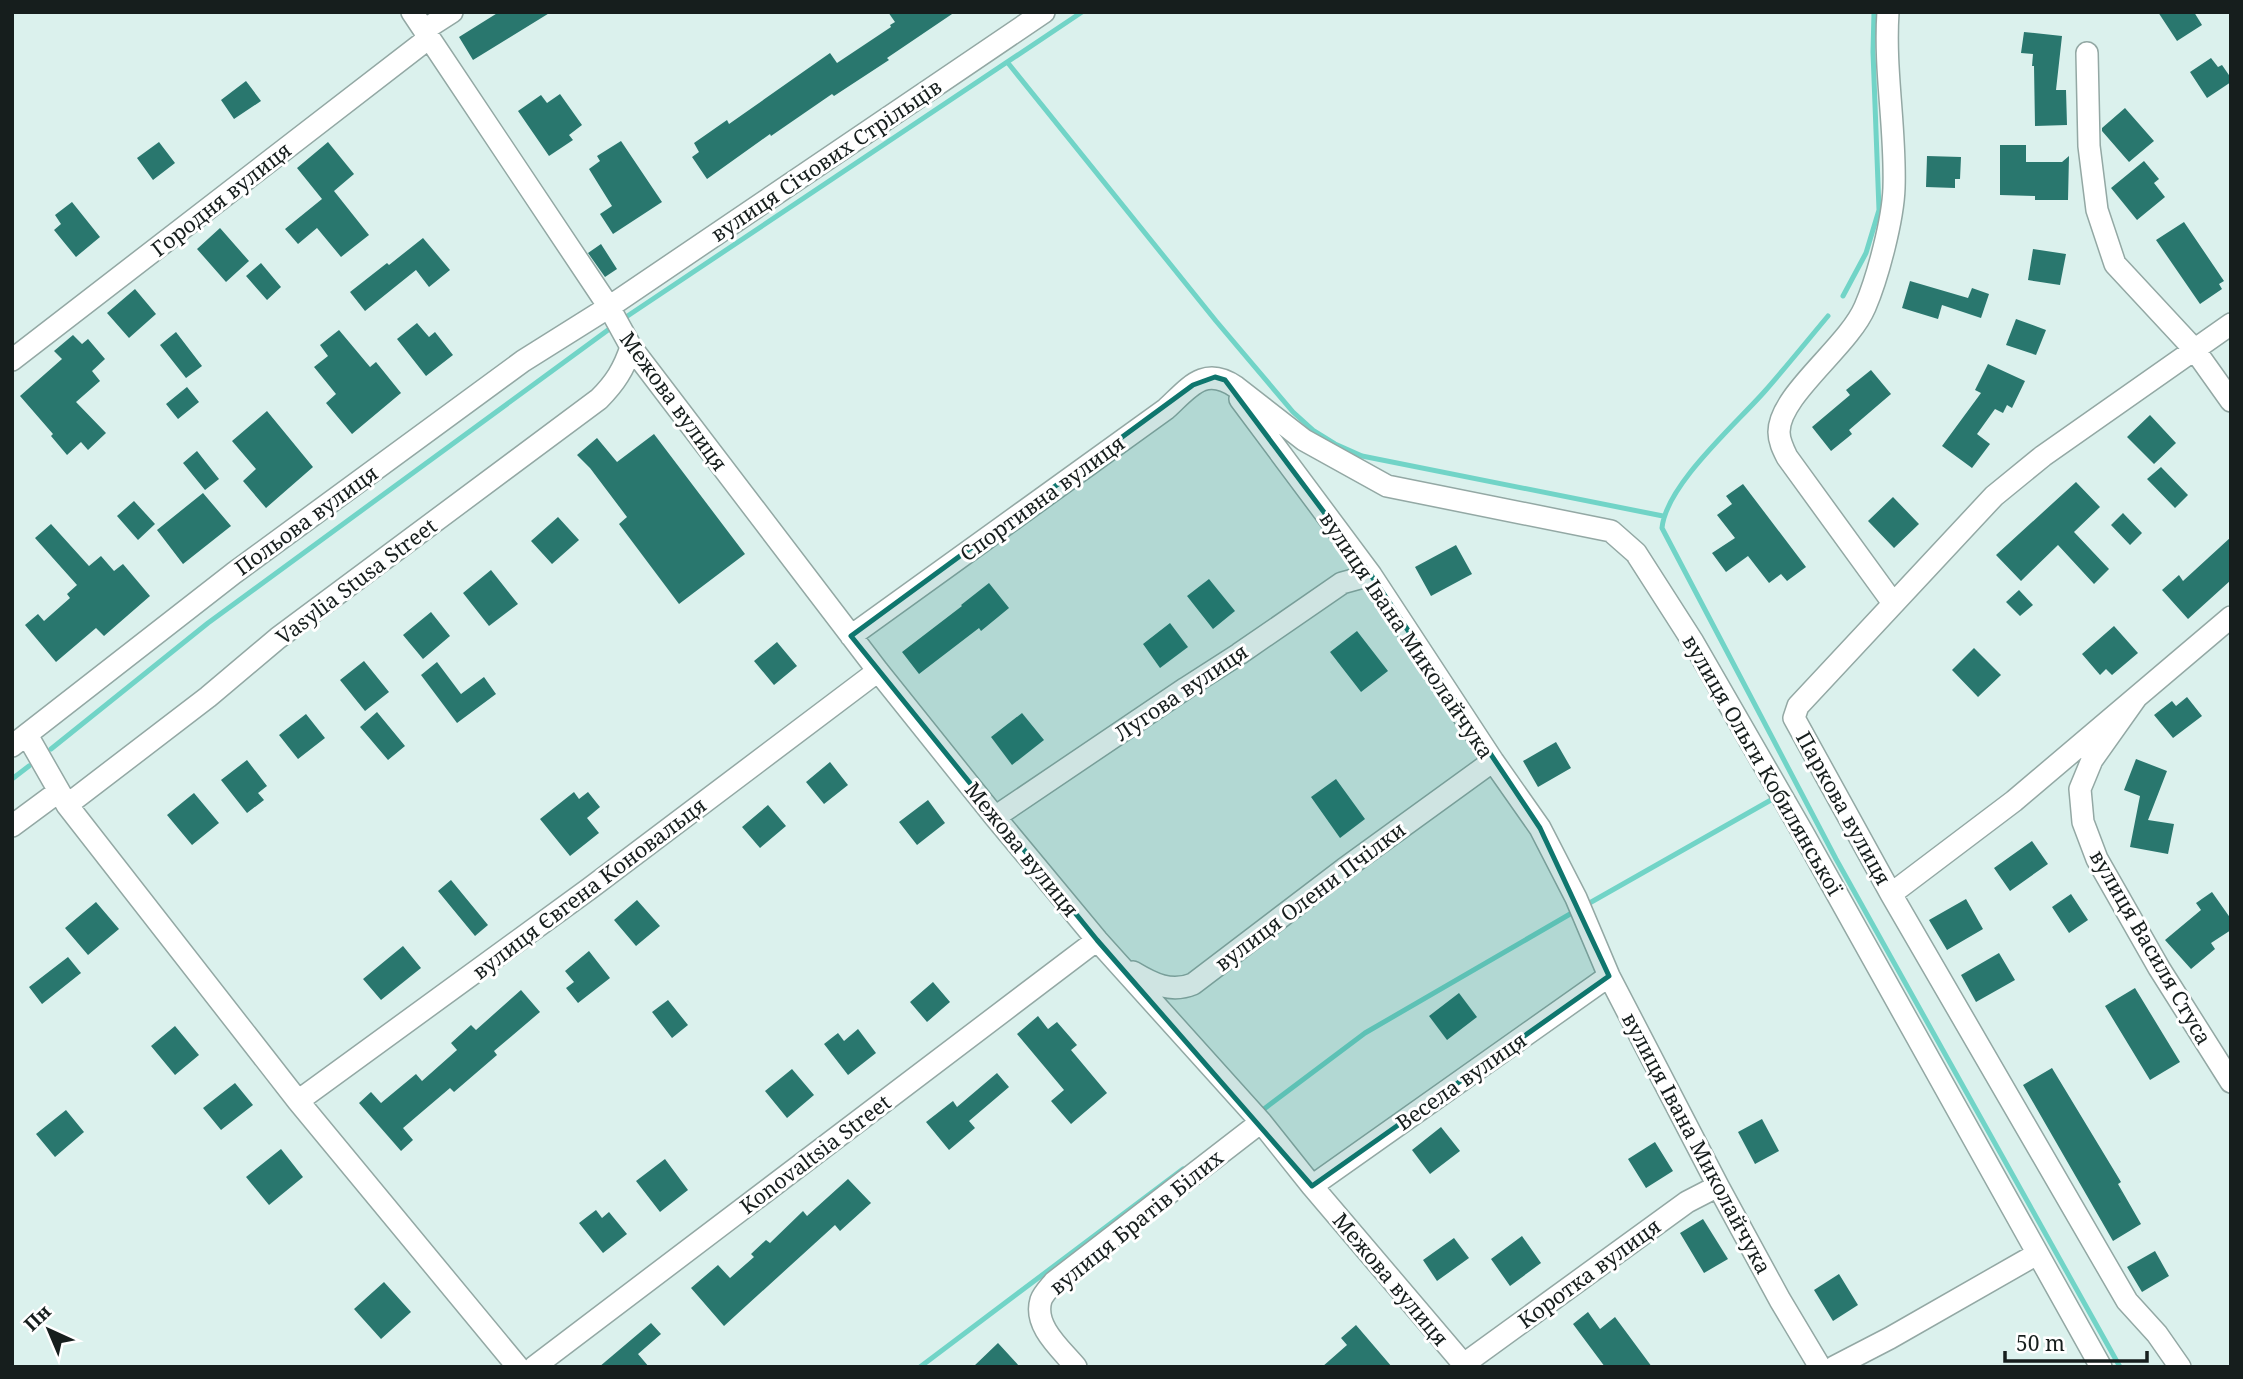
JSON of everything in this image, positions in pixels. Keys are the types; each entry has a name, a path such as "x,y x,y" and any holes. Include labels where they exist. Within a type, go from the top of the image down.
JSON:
{"street":[{"name":"Городня вулиця","path":"12,360 422,27 452,12"},
{"name":"вулиця Січових Стрільців","path":"608,307 1044,12"},
{"path":"1888,12 1886,55 1893,208 1865,307 1845,339 1786,406 1779,432 1787,457 1894,603"},
{"name":"Межова вулиця","path":"422,27 632,347 878,671 1097,940 1261,1122 1465,1365"},
{"path":"2087,52 2089,146 2097,210 2115,264 2194,349 2231,401"},
{"name":"Польова вулиця","path":"19,740 336,496 523,361 608,307"},
{"name":"Паркова вулиця","path":"2180,1367 2157,1334 2127,1301 1891,894 1794,718 1798,706 1994,496 2018,475 2231,324"},
{"name":"Vasylia Stusa Street","path":"12,826 62,799 208,697 278,638 599,399 615,383 632,347"},
{"name":"Спортивна вулиця","path":"851,635 1166,409 1193,385 1203,379 1215,377 1231,383"},
{"name":"вулиця Івана Миколайчука","path":"1231,383 1371,575 1540,828 1580,907 1609,976 1718,1186 1820,1367"},
{"name":"вулиця Ольги Кобилянської","path":"1231,383 1304,440 1387,486 1611,531 1636,553 1693,642 1803,833 2101,1367"},
{"name":"Лугова вулиця","path":"995,817 1342,583 1371,575"},
{"name":"вулиця Василя Стуса","path":"1891,894 2014,802 2231,617"},
{"name":"вулиця Євгена Коновальця","path":"298,1101 590,889 878,671"},
{"name":"вулиця Василя Стуса","path":"2136,698 2092,760 2080,789 2082,822 2097,859 2160,968 2231,1082"},
{"path":"19,740 298,1101 518,1367"},
{"name":"вулиця Олени Пчілки","path":"1118,964 1147,981 1171,989 1181,989 1193,984 1493,761"},
{"name":"Konovaltsia Street","path":"534,1367 1097,940"},
{"name":"Весела вулиця","path":"1312,1186 1609,976"},
{"name":"вулиця Братів Білих","path":"1076,1367 1051,1338 1040,1318 1041,1299 1054,1282 1261,1122"},
{"name":"Коротка вулиця","path":"1465,1365 1687,1202 1718,1186"},
{"path":"1834,1367 2037,1254"}],"highlighted area":[{"path":"1215,377 1225,380 1371,575 1540,828 1609,976 1312,1186 1097,940 851,636 1193,385"}],"building":[{"path":"499,12 551,12 473,60 459,37"},
{"path":"888,12 955,12 887,58 889,60 834,96 832,94 771,136 770,134 707,179 692,157 699,152 694,143 727,120 729,124 830,53 837,63 891,27 895,22"},
{"path":"2158,12 2194,12 2202,25 2177,41"},
{"path":"2024,32 2062,36 2056,90 2066,90 2067,125 2035,126 2033,54 2021,53"},
{"path":"2211,58 2218,67 2222,65 2231,82 2207,98 2190,72"},
{"path":"246,81 261,101 234,119 221,100"},
{"path":"560,94 582,125 569,135 573,140 549,156 518,111 541,95 547,103"},
{"path":"2125,108 2154,141 2129,162 2102,131 2102,128"},
{"path":"621,141 662,202 613,234 600,214 612,206 589,169 600,161 597,156"},
{"path":"159,142 175,163 153,180 137,158"},
{"path":"328,142 354,174 334,191 369,235 341,257 317,228 298,244 285,229 322,199 297,168"},
{"path":"2000,145 2026,145 2026,162 2062,162 2069,156 2068,200 2035,200 2035,196 2000,195"},
{"path":"1927,156 1961,157 1960,179 1955,179 1955,188 1926,187"},
{"path":"2144,161 2159,179 2154,183 2165,197 2137,220 2111,188"},
{"path":"72,202 100,237 76,257 54,230 61,224 55,215"},
{"path":"2184,222 2224,281 2219,284 2222,289 2200,304 2156,240"},
{"path":"220,228 249,261 226,282 197,249"},
{"path":"423,238 450,270 429,287 416,270 365,311 350,292"},
{"path":"601,244 617,269 605,277 588,253"},
{"path":"2033,249 2066,254 2060,285 2028,280"},
{"path":"261,263 281,287 267,300 246,276"},
{"path":"1910,281 1968,298 1972,288 1989,294 1981,318 1942,305 1938,319 1902,308"},
{"path":"135,289 156,314 129,338 107,313"},
{"path":"2016,319 2046,330 2036,355 2006,345"},
{"path":"417,323 429,337 435,332 453,355 426,376 397,339"},
{"path":"339,330 370,367 376,362 401,393 352,434 326,403 336,394 314,367 328,356 320,345"},
{"path":"176,332 202,366 186,378 160,345"},
{"path":"73,335 82,344 88,339 105,359 92,371 100,381 76,402 106,433 88,450 81,442 67,455 51,436 53,434 20,396 62,359 54,351"},
{"path":"1988,364 2025,381 2012,408 2007,405 2003,413 1995,409 1977,434 1990,444 1972,468 1942,446 1981,393 1975,390"},
{"path":"1871,370 1891,394 1849,430 1852,434 1831,451 1812,427 1850,395 1846,390"},
{"path":"187,387 199,402 178,419 166,404"},
{"path":"267,411 313,467 266,508 243,481 256,469 232,441"},
{"path":"2150,415 2176,443 2154,464 2127,437"},
{"path":"654,434 745,554 679,604 619,524 627,517 577,455 597,438 617,462"},
{"path":"197,451 219,479 205,490 183,463"},
{"path":"2161,467 2188,495 2175,508 2147,479"},
{"path":"2076,482 2100,507 2074,532 2109,569 2094,584 2058,545 2021,581 1996,555"},
{"path":"1743,484 1806,567 1787,581 1781,574 1769,583 1748,556 1726,572 1712,553 1735,538 1717,515 1732,504 1726,496"},
{"path":"203,493 231,526 183,564 157,530"},
{"path":"1893,497 1919,524 1894,548 1868,521"},
{"path":"134,501 155,524 138,540 117,516"},
{"path":"2123,513 2142,533 2130,545 2111,525"},
{"path":"558,517 579,540 552,564 531,541"},
{"path":"51,524 89,566 101,556 114,571 123,564 150,596 104,636 96,628 56,662 25,625 38,614 44,621 70,598 67,594 77,585 35,538"},
{"path":"2231,537 2231,580 2188,619 2162,590 2179,575 2183,581"},
{"path":"1456,545 1472,574 1431,596 1415,567"},
{"path":"491,570 518,604 489,626 463,593"},
{"path":"1209,579 1235,611 1213,629 1187,596"},
{"path":"989,583 1009,608 919,674 902,652"},
{"path":"2019,590 2033,605 2020,616 2006,602"},
{"path":"431,612 450,636 423,659 403,635"},
{"path":"1170,623 1188,647 1160,668 1143,644"},
{"path":"2114,626 2138,653 2112,675 2106,669 2100,675 2082,654"},
{"path":"1357,631 1388,671 1361,692 1330,652"},
{"path":"777,642 797,666 774,685 754,661"},
{"path":"1974,648 2001,675 1978,697 1952,670"},
{"path":"364,661 389,692 365,711 340,680"},
{"path":"437,662 461,694 484,677 496,694 457,723 421,675"},
{"path":"2187,697 2202,716 2173,738 2154,715 2172,701 2176,706"},
{"path":"377,712 405,746 388,760 360,727"},
{"path":"1022,713 1044,740 1012,765 991,737"},
{"path":"306,714 325,738 298,759 279,735"},
{"path":"1556,742 1571,768 1538,787 1523,761"},
{"path":"2136,759 2167,771 2148,820 2174,824 2168,854 2130,847 2140,796 2124,790"},
{"path":"247,760 267,786 258,793 264,800 247,813 221,780"},
{"path":"830,762 848,785 824,804 806,782"},
{"path":"1336,779 1365,819 1340,838 1311,797"},
{"path":"574,792 579,799 588,792 600,807 587,818 599,833 570,856 540,819"},
{"path":"194,793 219,823 192,845 167,815"},
{"path":"928,800 945,823 917,845 899,822"},
{"path":"768,805 786,826 760,848 742,827"},
{"path":"2032,841 2048,864 2010,891 1994,868"},
{"path":"451,880 488,925 475,936 438,891"},
{"path":"2212,892 2231,919 2231,930 2211,943 2215,949 2191,969 2165,940 2201,910 2196,903"},
{"path":"2071,894 2088,920 2069,933 2052,907"},
{"path":"1966,899 1983,929 1947,950 1929,920"},
{"path":"637,900 660,926 636,946 614,920"},
{"path":"96,902 119,929 88,955 65,928"},
{"path":"403,946 421,968 381,1000 363,979"},
{"path":"589,951 610,978 578,1003 566,988 574,982 565,971"},
{"path":"1999,953 2015,980 1976,1002 1961,975"},
{"path":"68,957 81,973 42,1004 29,987"},
{"path":"933,982 950,1002 927,1022 910,1002"},
{"path":"2135,988 2180,1062 2150,1080 2105,1006"},
{"path":"521,990 540,1012 494,1051 497,1055 454,1092 450,1088 403,1128 413,1140 401,1151 359,1103 371,1092 381,1103 416,1074 422,1081 457,1050 451,1043 471,1025 476,1030"},
{"path":"1459,993 1477,1017 1447,1040 1429,1016"},
{"path":"668,1000 688,1025 672,1038 652,1012"},
{"path":"1038,1016 1048,1029 1057,1022 1077,1045 1071,1050 1107,1093 1071,1124 1051,1101 1064,1090 1017,1034"},
{"path":"175,1026 199,1055 175,1075 151,1046"},
{"path":"858,1029 876,1053 848,1075 824,1044 838,1033 844,1041"},
{"path":"2052,1068 2121,1182 2118,1184 2141,1224 2113,1241 2023,1085"},
{"path":"792,1069 814,1095 787,1118 765,1091"},
{"path":"997,1073 1009,1087 969,1121 975,1128 949,1150 926,1122 953,1101 957,1107"},
{"path":"235,1083 253,1105 221,1130 203,1108"},
{"path":"66,1110 84,1132 55,1157 36,1134"},
{"path":"1762,1119 1779,1151 1755,1164 1738,1132"},
{"path":"1441,1127 1460,1151 1430,1174 1412,1150"},
{"path":"1655,1142 1673,1171 1646,1188 1628,1159"},
{"path":"281,1149 303,1177 269,1205 246,1177"},
{"path":"665,1159 688,1190 660,1212 636,1181"},
{"path":"848,1179 871,1203 840,1231 835,1225 724,1326 691,1288 718,1265 730,1278 754,1257 751,1254 766,1240 770,1243 803,1211 807,1216"},
{"path":"596,1210 602,1218 609,1212 627,1234 603,1253 579,1223"},
{"path":"1703,1219 1728,1259 1704,1273 1680,1233"},
{"path":"1522,1236 1541,1263 1510,1286 1491,1259"},
{"path":"1454,1238 1469,1258 1437,1281 1423,1260"},
{"path":"2155,1251 2169,1276 2142,1292 2127,1267"},
{"path":"1839,1274 1858,1305 1833,1321 1814,1290"},
{"path":"384,1282 411,1312 381,1339 354,1309"},
{"path":"1588,1312 1600,1329 1615,1317 1652,1367 1605,1367 1573,1324"},
{"path":"651,1323 661,1334 638,1354 649,1367 599,1367"},
{"path":"1356,1325 1392,1367 1322,1367 1347,1345 1341,1338"},
{"path":"998,1343 1020,1367 973,1367"}],"waterway":[{"path":"626,317 1082,12"},
{"path":"1843,296 1866,253 1879,210 1874,12"},
{"path":"1008,63 1216,321 1293,412 1314,431 1362,456 1663,516"},
{"path":"1828,316 1765,391 1689,474 1666,511 1662,528 1836,859 2120,1367"},
{"path":"51,749 208,623 608,330"},
{"path":"12,779 29,766"},
{"path":"1586,905 1778,796"},
{"path":"1264,1109 1365,1033 1577,910"},
{"path":"920,1367 1183,1169"}]}
